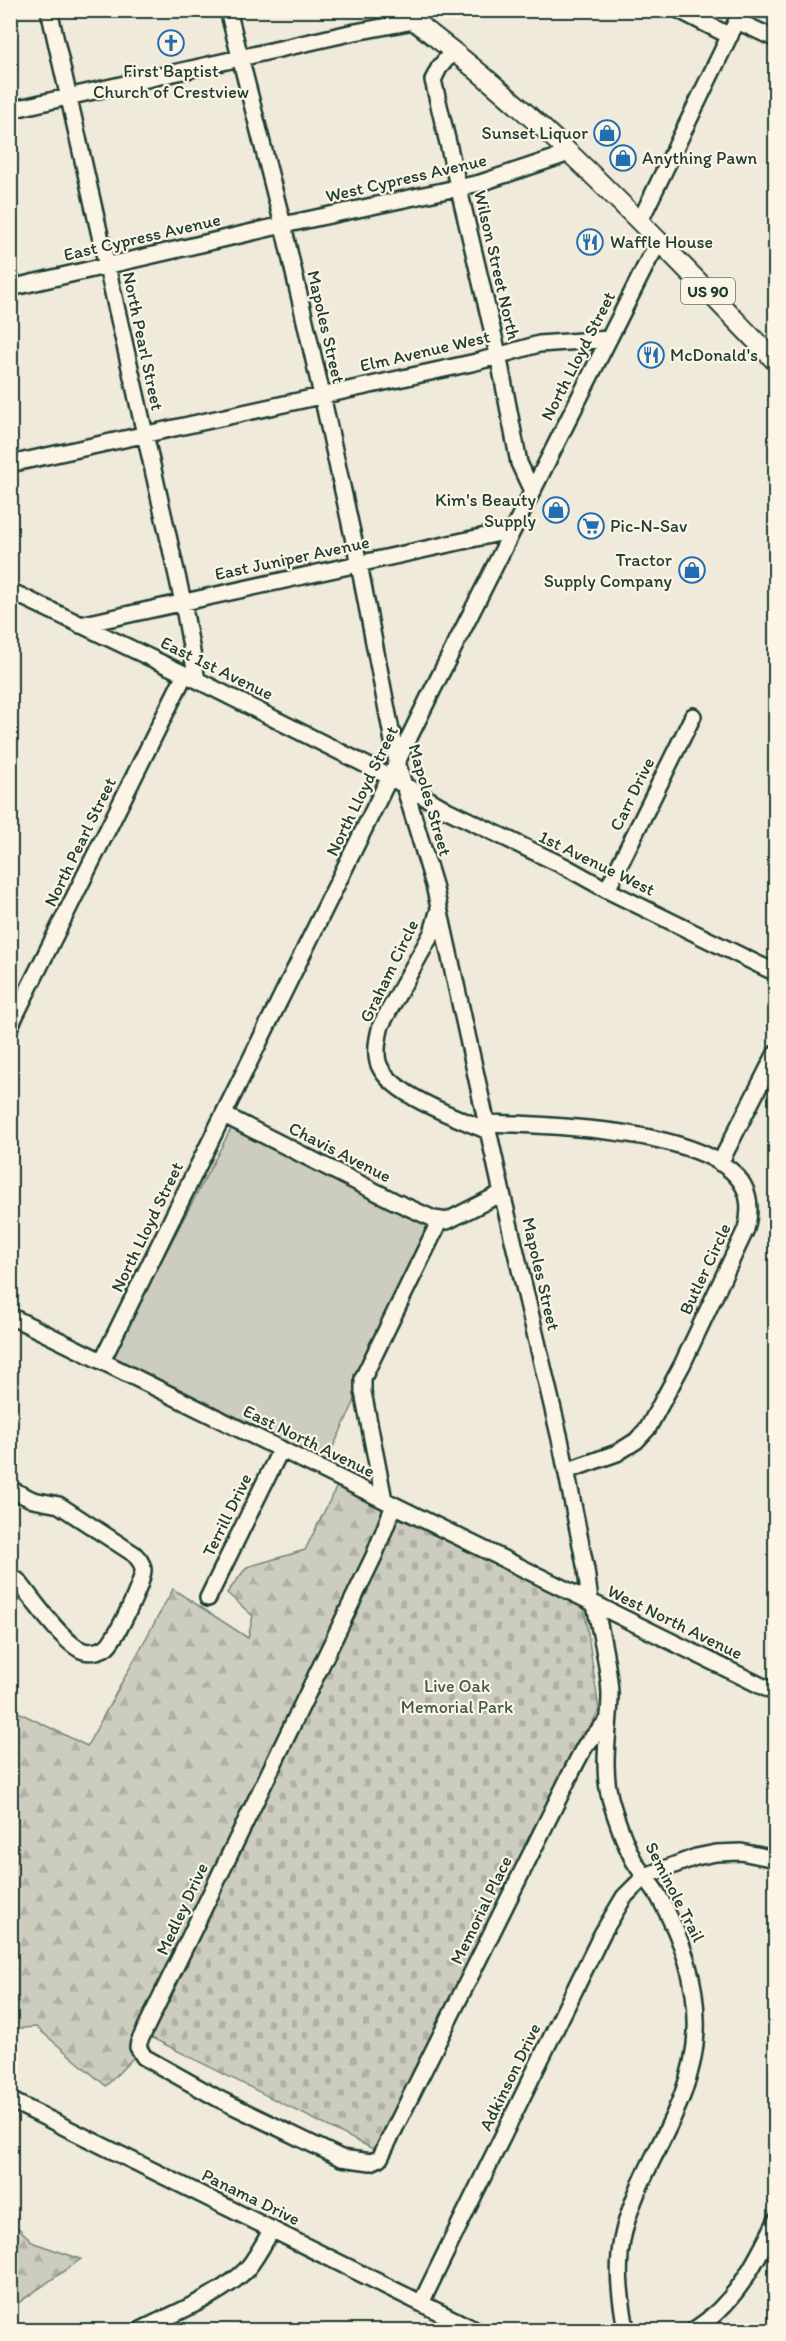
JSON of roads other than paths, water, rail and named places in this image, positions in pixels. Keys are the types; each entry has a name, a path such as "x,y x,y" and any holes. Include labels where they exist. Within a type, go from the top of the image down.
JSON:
{"main road":[{"name":"US 90","path":"399,10 412,14 452,52 570,153 640,221 776,362"}],"street":[{"name":"North Pearl Street","path":"10,1026 14,1010 191,677 183,602 49,10"},
{"name":"Mapoles Street","path":"228,10 283,225 359,564 397,762 397,780 420,833 439,908 501,1193 566,1472 592,1603"},
{"path":"679,10 730,36"},
{"path":"10,110 242,58 412,14"},
{"path":"640,221 730,36 741,19 776,39"},
{"name":"Wilson Street North","path":"452,52 433,80 498,354 519,463 532,491"},
{"name":"West Cypress Avenue","path":"283,225 480,183 570,153"},
{"name":"East Cypress Avenue","path":"10,288 283,225"},
{"name":"North Lloyd Street","path":"397,762 649,259 660,242"},
{"name":"Elm Avenue West","path":"10,464 476,362 539,344 609,339"},
{"name":"East Juniper Avenue","path":"80,625 513,530"},
{"name":"East 1st Avenue","path":"10,591 191,677 397,780"},
{"name":"Carr Drive","path":"607,890 693,716"},
{"name":"North Lloyd Street","path":"102,1360 224,1115 397,780"},
{"name":"1st Avenue West","path":"397,780 447,810 776,973"},
{"name":"Graham Circle","path":"439,908 432,933 381,1025 378,1039 378,1062 382,1072 402,1090 487,1127"},
{"path":"720,1162 776,1053"},
{"name":"Chavis Avenue","path":"224,1115 425,1216 440,1220"},
{"name":"Butler Circle","path":"487,1127 558,1126 620,1132 662,1141 720,1162 743,1184 748,1200 750,1215 747,1229 682,1365 648,1428 636,1441 617,1453 566,1472"},
{"path":"389,1503 363,1392 363,1378 440,1220 447,1221 501,1193"},
{"name":"East North Avenue","path":"10,1316 592,1603"},
{"name":"Terrill Drive","path":"208,1598 281,1449"},
{"path":"10,1489 33,1500 59,1505 134,1554 140,1560 143,1569 141,1580 113,1639 105,1648 96,1651 84,1652 65,1638 18,1581"},
{"name":"Medley Drive","path":"389,1503 374,1556 138,2047 150,2061 219,2099 341,2158 371,2162 380,2158 398,2123"},
{"name":"West North Avenue","path":"592,1603 776,1693"},
{"name":"Seminole Trail","path":"592,1603 610,1689 606,1755 610,1796 631,1854 657,1893 685,1953 695,1997 696,2032 691,2068 682,2100 628,2216 622,2240 618,2276 626,2331"},
{"name":"Memorial Place","path":"398,2123 577,1761 585,1746 608,1720"},
{"path":"645,1876 696,1857 716,1853 753,1853 776,1859"},
{"name":"Adkinson Drive","path":"421,2303 602,1934 624,1897 645,1876"},
{"name":"Panama Drive","path":"10,2100 475,2331"},
{"path":"694,2331 713,2316 742,2285 776,2221"},
{"path":"152,2328 227,2285 245,2271 257,2257 272,2229"}],"place":[{"name":"First Baptist Church of Crestview","path":"171,43"},
{"name":"Sunset Liquor","path":"607,133"},
{"name":"Anything Pawn","path":"623,158"},
{"name":"Waffle House","path":"590,242"},
{"name":"McDonald's","path":"651,355"},
{"name":"Kim's Beauty Supply","path":"556,510"},
{"name":"Pic-N-Sav","path":"591,526"},
{"name":"Tractor Supply Company","path":"692,570"}],"park label":[{"name":"Live Oak Memorial Park","path":"457,1696"}]}
